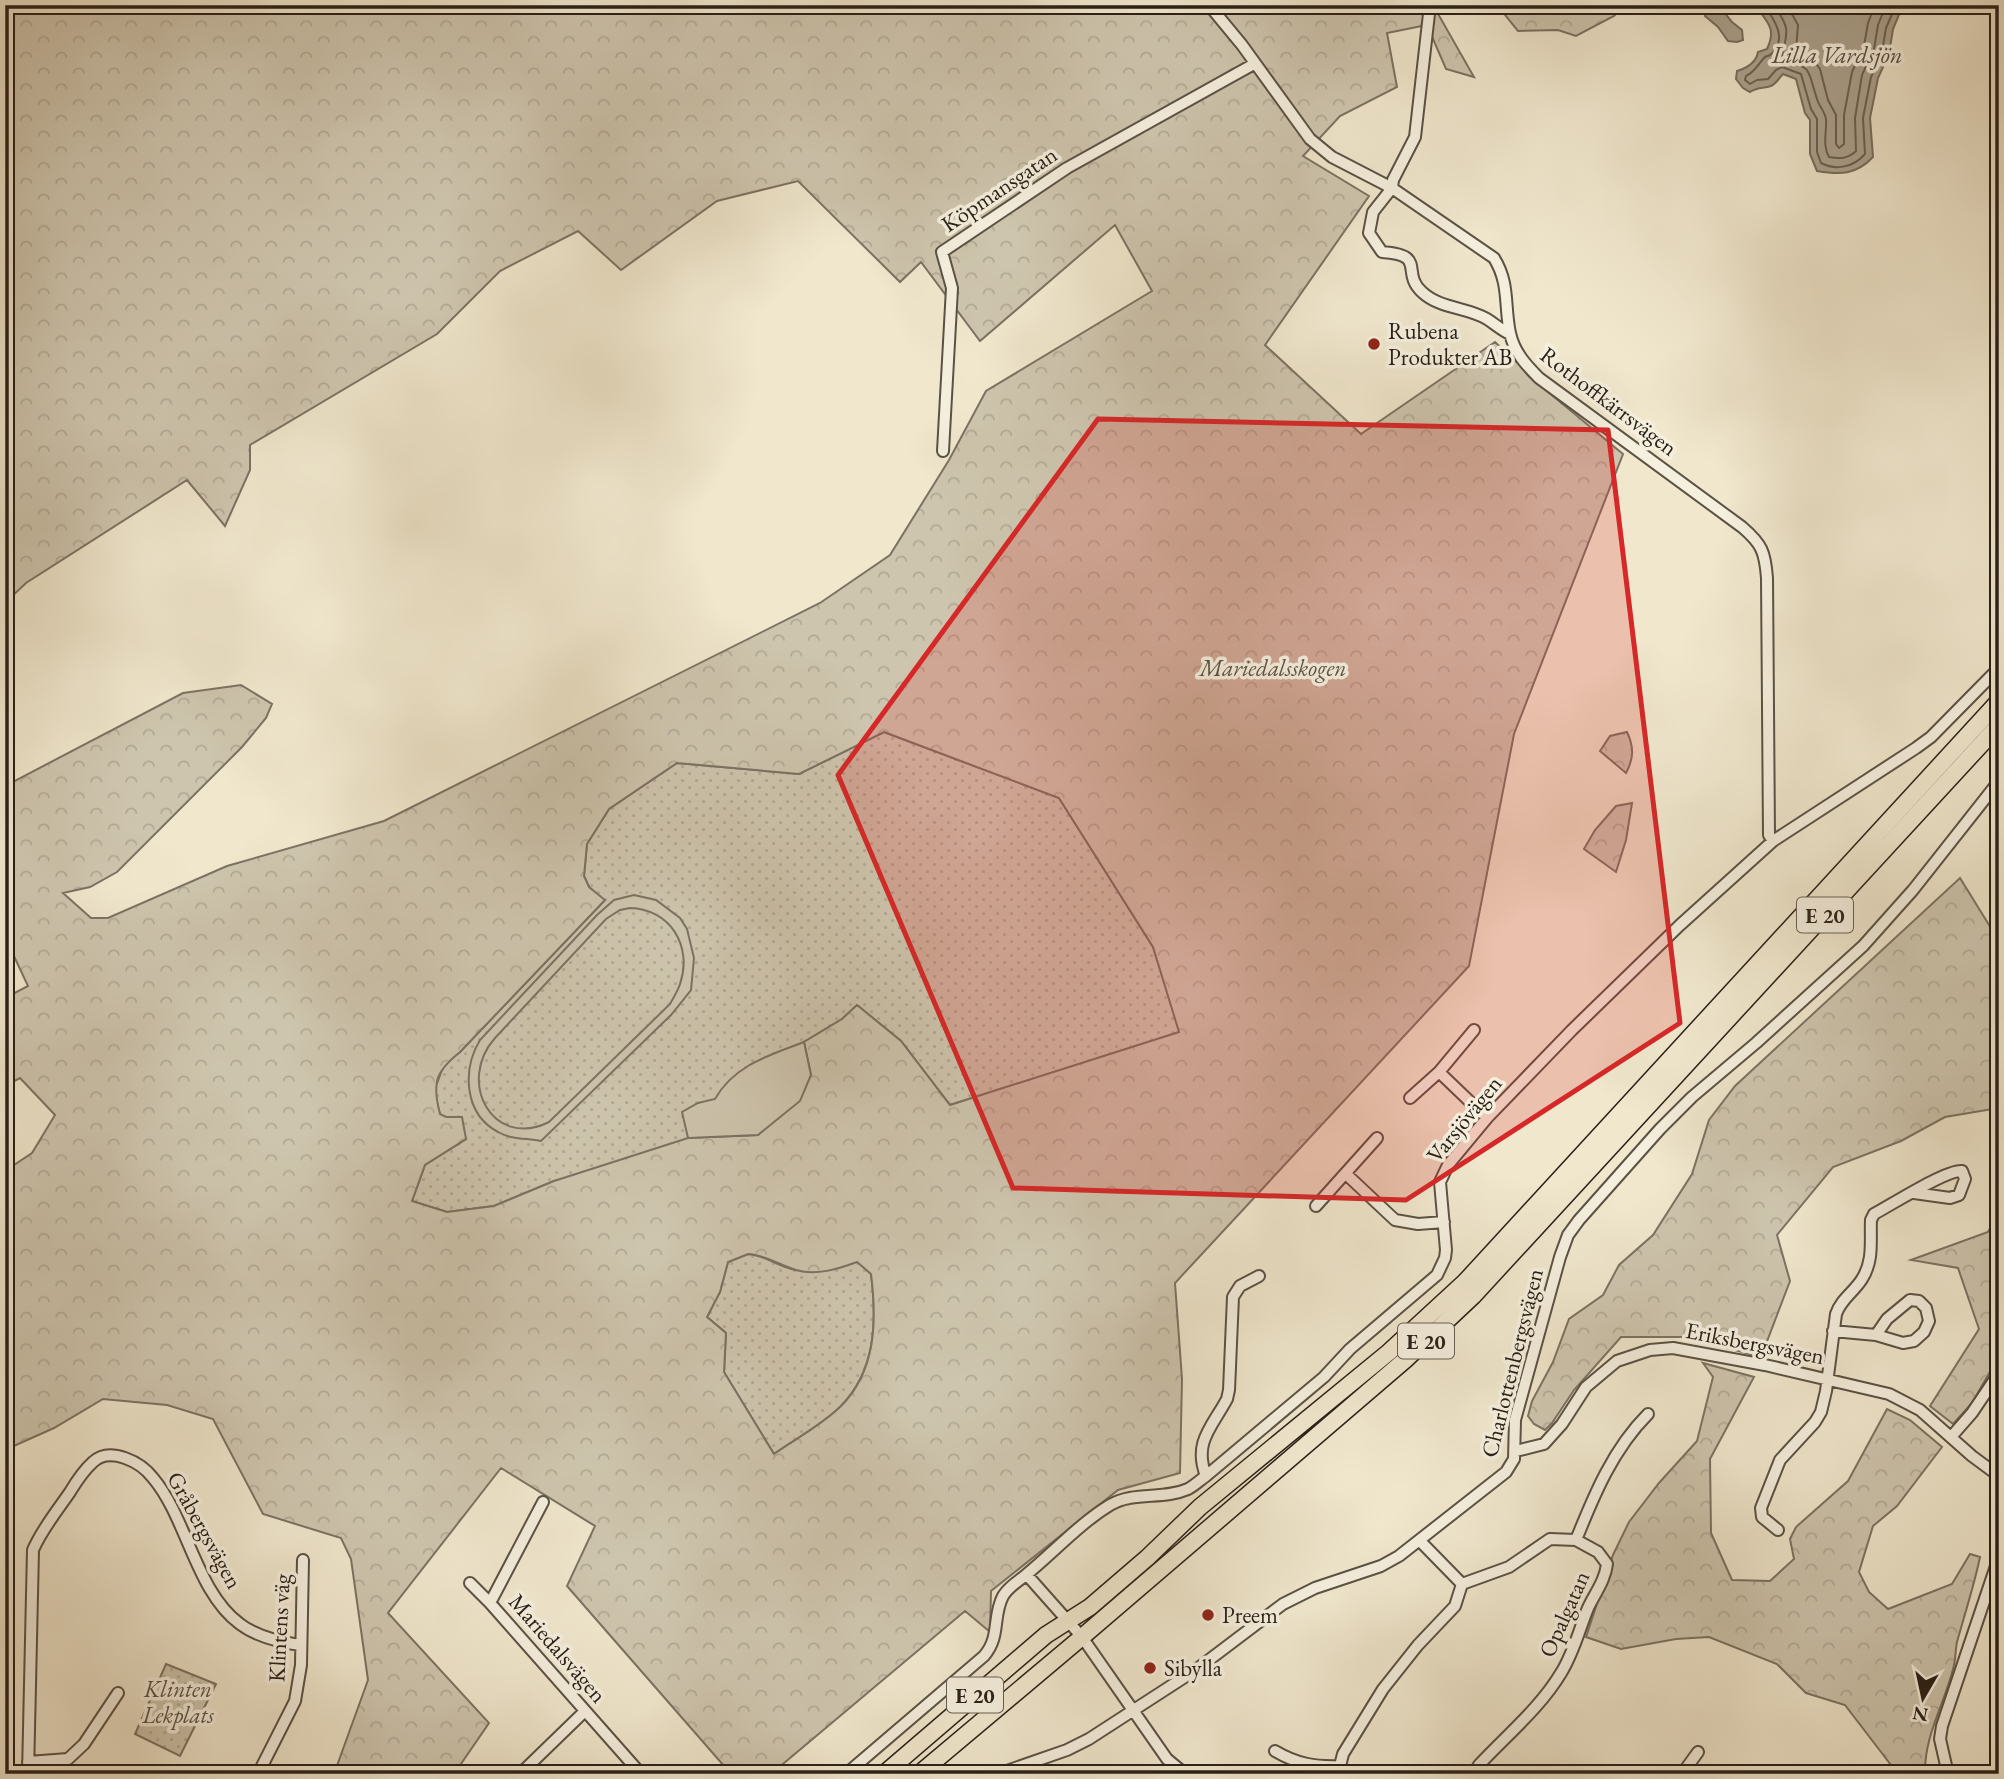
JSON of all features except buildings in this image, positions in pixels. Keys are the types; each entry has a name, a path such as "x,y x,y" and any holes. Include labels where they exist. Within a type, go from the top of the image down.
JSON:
{"highway":[{"name":"E 20","path":"884,1774 1046,1635 1069,1622 1147,1558 1200,1507 1435,1311 1511,1234 1999,701"},
{"name":"E 20","path":"919,1774 1405,1360 1474,1296 1999,725"}],"street":[{"name":"Rothoffkärrsvägen","path":"1209,5 1265,75 1310,139 1332,157 1392,188 1494,258 1503,273 1510,334 1522,360 1539,378 1742,527 1753,536 1764,552 1767,578 1769,835 1773,841"},
{"path":"1430,5 1417,127 1411,148 1393,180 1392,188 1373,212 1369,233 1382,252 1402,253 1410,260 1415,283 1420,291 1430,298 1486,318 1510,334"},
{"name":"Köpmansgatan","path":"943,451 952,288 942,253 1067,168 1254,64"},
{"name":"Varsjövägen","path":"846,1774 984,1656 992,1647 1003,1597 1010,1587 1066,1539 1108,1506 1121,1500 1138,1495 1174,1493 1188,1489 1324,1377 1350,1349 1437,1275 1445,1258 1440,1182 1443,1173 1487,1118 1572,1030 1680,925 1773,841 1931,737 1999,668"},
{"name":"Charlottenbergsvägen","path":"998,1774 1067,1750 1108,1730 1197,1669 1283,1604 1315,1588 1381,1566 1420,1541 1506,1472 1516,1451 1515,1420 1568,1236 1678,1111 1863,946 1913,890 1999,781"},
{"path":"1410,1097 1439,1072 1474,1030"},
{"path":"1439,1072 1487,1118"},
{"path":"1316,1206 1377,1138"},
{"path":"1346,1174 1395,1220 1418,1224 1444,1222"},
{"path":"1778,1530 1762,1517 1761,1508 1771,1477 1780,1460 1821,1412 1839,1305 1861,1281 1867,1270 1871,1256 1871,1220 1874,1214 1914,1193"},
{"path":"1206,1476 1200,1454 1202,1444 1229,1391 1233,1297 1240,1286 1259,1276"},
{"path":"1833,1331 1876,1335 1903,1343 1914,1340 1924,1332 1929,1321 1926,1308 1919,1301 1910,1300 1887,1319 1876,1335"},
{"name":"Eriksbergsvägen","path":"1516,1451 1534,1449 1552,1437 1586,1387 1617,1361 1650,1349 1685,1349 1828,1378 1902,1400 1920,1410 1999,1476"},
{"path":"1951,1437 1972,1413 1999,1373"},
{"path":"1576,1540 1598,1485 1634,1429 1648,1414"},
{"name":"Gråbergsvägen","path":"118,1693 84,1744 68,1759 28,1768 33,1550 38,1538 75,1484 94,1461 109,1454 127,1459 152,1475 164,1492 215,1597 239,1624 275,1642 300,1645"},
{"name":"Mariedalsvägen","path":"542,1502 490,1603 641,1774"},
{"name":"Opalgatan","path":"1462,1584 1509,1567 1550,1539 1576,1540 1598,1552 1607,1564 1606,1575 1561,1673 1539,1703 1479,1765 1474,1774"},
{"path":"1275,1751 1291,1761 1340,1770 1343,1754 1383,1689 1455,1606 1462,1584 1420,1541"},
{"path":"1948,1774 1940,1739 1942,1726 1999,1557"},
{"name":"Klintens väg","path":"258,1774 295,1701 301,1665 303,1560"},
{"path":"1027,1575 1082,1637 1167,1759 1185,1774"},
{"path":"470,1583 490,1603"},
{"path":"520,1774 584,1711"},
{"path":"1682,1774 1694,1756"}],"highlighted area":[{"path":"1098,419 1608,430 1680,1023 1406,1200 1013,1188 838,775"}],"green space":[{"name":"Mariedalsskogen","path":"5,5 1433,5 1474,77 1446,69 1427,25 1387,33 1397,87 1340,116 1303,156 1369,196 1265,345 1361,434 1495,342 1553,396 1623,454 1514,734 1469,966 1175,1283 1182,1379 1180,1473 1118,1490 991,1591 990,1632 965,1611 771,1774 731,1774 567,1586 595,1526 501,1468 388,1613 489,1723 454,1774 334,1774 368,1680 351,1559 341,1538 263,1514 213,1419 167,1405 103,1399 54,1428 5,1450 5,1171 32,1153 55,1115 20,1078 5,1086 5,998 28,986 5,937 5,786 183,693 241,685 272,704 266,718 242,747 117,872 90,887 63,893 91,918 108,918 227,866 384,821 820,603 890,555 949,460 986,391 1152,291 1115,225 980,341 921,262 900,282 798,181 717,201 621,270 578,231 500,271 437,334 250,445 250,470 225,526 187,480 26,583 5,603","holes":["884,732 1059,798 1153,947 1179,1032 950,1105 901,1041 857,1005 842,1019 804,1042 811,1075 758,1135 688,1138 554,1181 494,1206 447,1212 412,1201 425,1165 466,1139 462,1117 446,1117 440,1114 436,1086 441,1072 605,900 589,887 584,876 587,844 609,809 677,763 799,774","748,1254 804,1272 835,1269 857,1262 871,1274 874,1310 871,1344 867,1361 853,1392 834,1413 774,1454 724,1372 726,1333 707,1317 720,1292 728,1262"]},
{"path":"1497,5 1626,5 1614,16 1576,36 1558,30 1518,31"},
{"path":"884,732 1059,798 1153,947 1180,1032 950,1105 901,1041 857,1005 842,1019 804,1042 811,1075 758,1135 554,1181 494,1206 447,1212 412,1201 425,1165 466,1139 440,1114 434,1091 444,1065 460,1052 604,901 589,887 584,876 587,844 609,809 677,763 799,774"},
{"path":"1627,732 1632,752 1626,773 1600,751 1610,736"},
{"path":"1632,803 1626,840 1616,872 1584,849 1595,830 1616,806"},
{"path":"1960,878 1999,941 1999,1108 1945,1117 1901,1141 1833,1167 1777,1235 1790,1281 1761,1357 1686,1337 1621,1337 1574,1390 1545,1430 1534,1424 1528,1416 1532,1401 1553,1362 1569,1319 1603,1295 1619,1265 1653,1235 1692,1174 1709,1120 1735,1086"},
{"path":"634,895 656,900 680,918 687,929 694,958 691,990 671,1015 541,1141 503,1135 487,1124 473,1103 469,1078 474,1052 480,1040 614,900","holes":["620,910 644,910 667,922 680,944 683,970 679,987 670,1004 549,1122 529,1128 511,1127 497,1119 486,1107 480,1091 479,1074 484,1055 495,1038 606,919"]},
{"path":"804,1042 811,1075 800,1101 758,1135 688,1138 682,1112 698,1103 715,1099 723,1087 743,1069"},
{"path":"1999,1211 1999,1356 1972,1403 1953,1424 1930,1406 1979,1329 1958,1268 1911,1260 1988,1232"},
{"path":"748,1254 796,1270 827,1268 857,1261 871,1274 873,1327 871,1345 861,1378 852,1393 833,1414 774,1454 724,1372 726,1333 707,1317 720,1292 728,1262"},
{"path":"1703,1363 1754,1377 1710,1459 1711,1533 1732,1580 1770,1581 1794,1559 1790,1539 1796,1527 1848,1481 1887,1409 1910,1420 1942,1447 1897,1506 1873,1526 1859,1572 1869,1592 1888,1609 1952,1584 1970,1554 1980,1557 1957,1642 1954,1666 1931,1734 1925,1774 1894,1774 1894,1769 1845,1705 1806,1693 1777,1664 1709,1637 1676,1639 1621,1649 1586,1637 1613,1555 1629,1522 1697,1441 1713,1377"},
{"name":"Klinten Lekplats","path":"166,1664 216,1684 180,1756 135,1734"}],"water":[{"name":"Lilla Vardsjön","path":"1705,5 1725,5 1723,11 1742,30 1743,40 1728,41 1718,27 1705,16"},
{"name":"Lilla Vardsjön","path":"1755,5 1903,5 1893,29 1889,54 1878,78 1870,118 1873,157 1867,163 1847,172 1817,171 1810,154 1810,120 1805,113 1796,79 1783,74 1771,86 1750,92 1736,79 1737,71 1750,64 1758,52 1767,49 1770,42 1771,30"}],"place":[{"name":"Rubena Produkter AB","path":"1374,344"},
{"name":"Preem","path":"1208,1615"},
{"name":"Sibylla","path":"1150,1668"}]}
